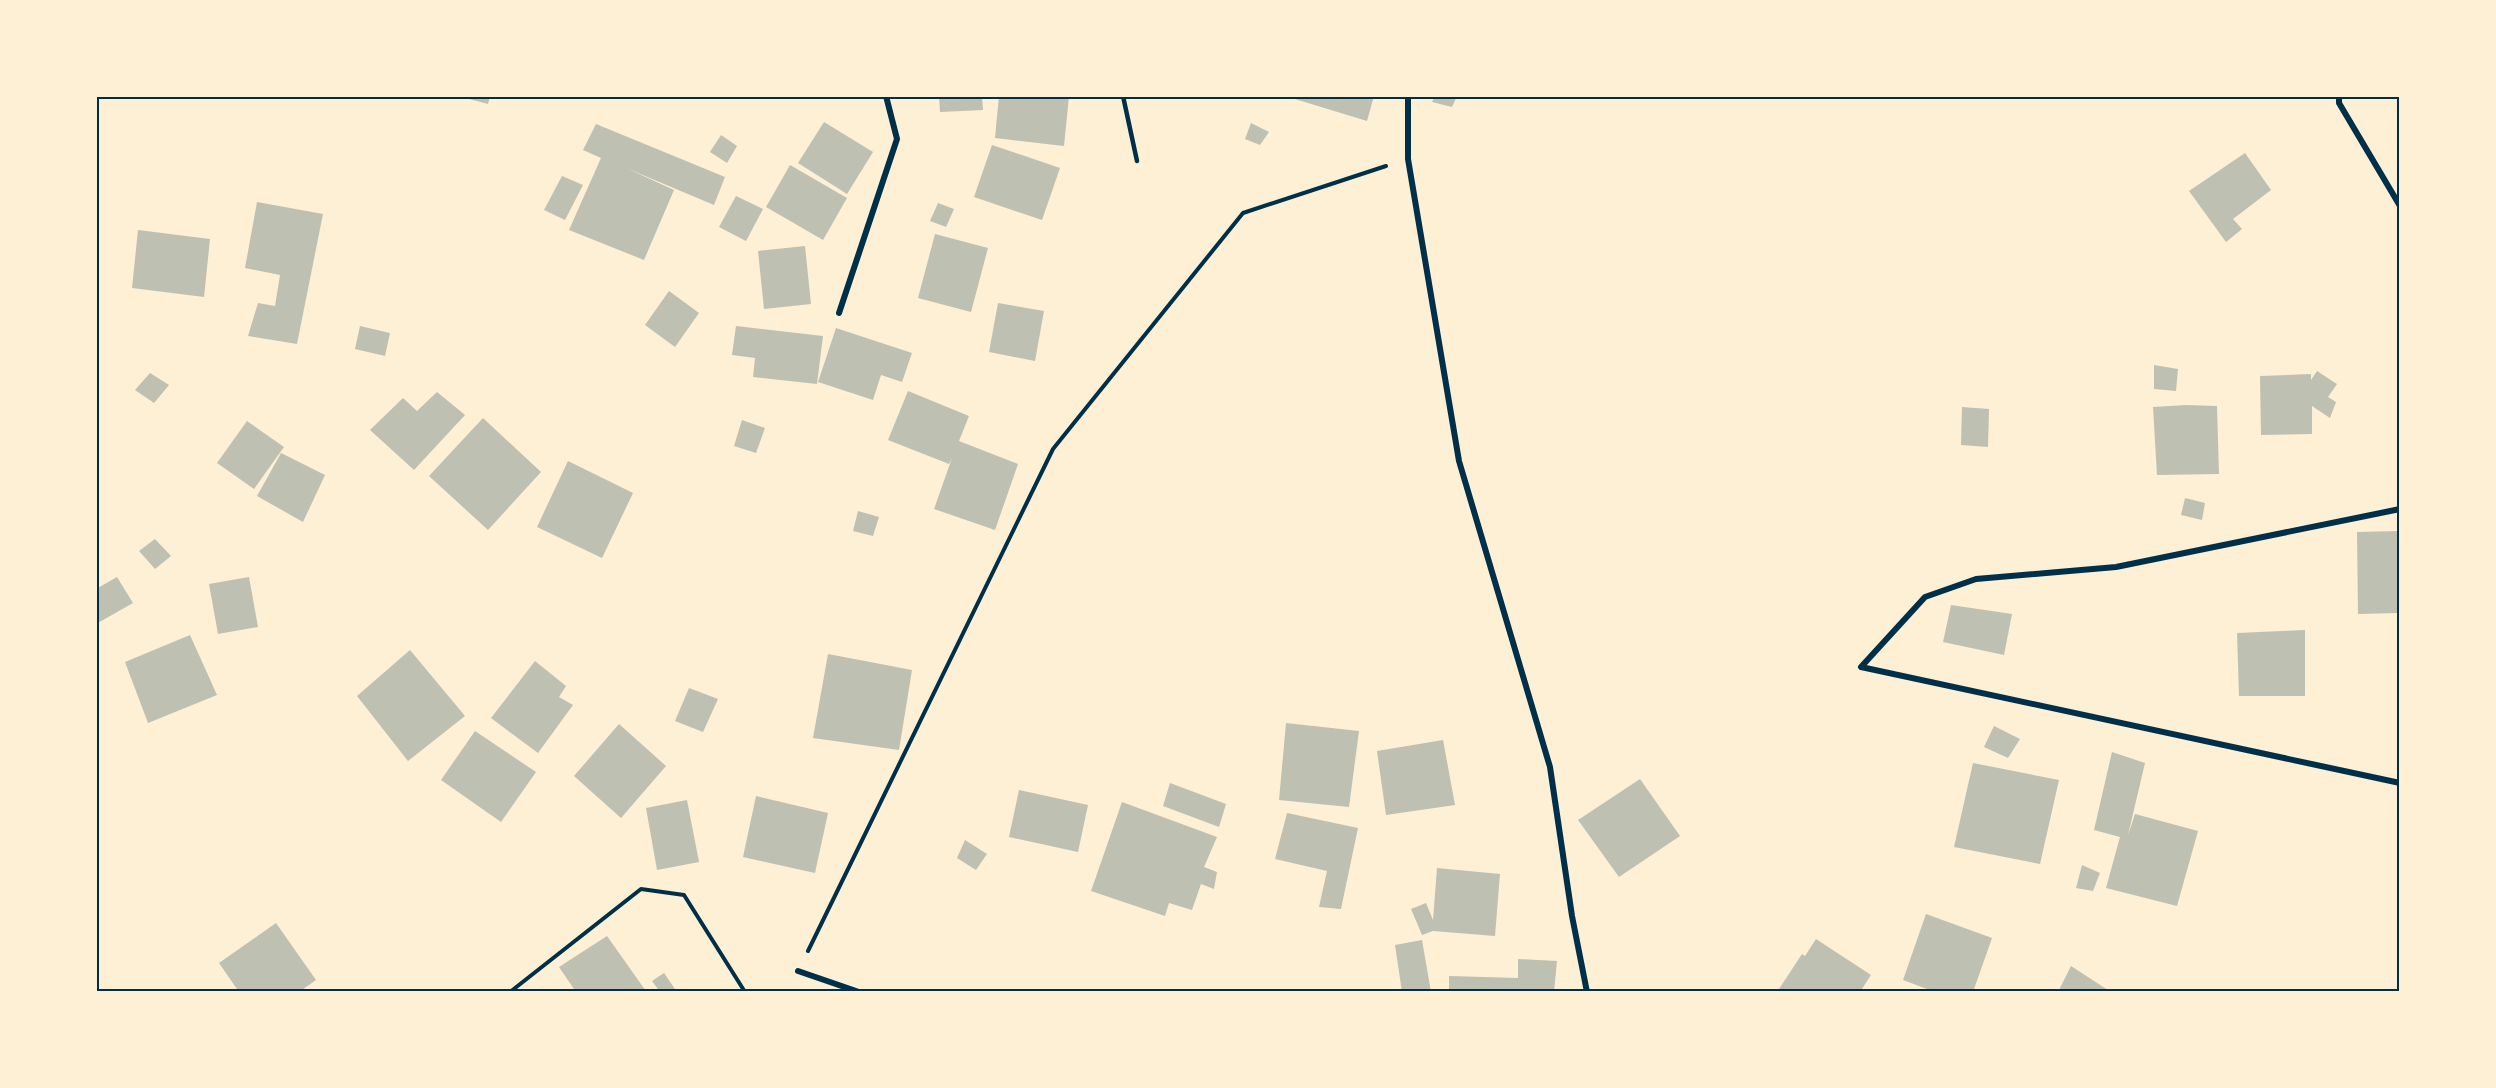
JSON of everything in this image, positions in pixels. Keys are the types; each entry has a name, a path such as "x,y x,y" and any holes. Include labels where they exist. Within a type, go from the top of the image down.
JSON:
{"street":[{"path":"839,313 897,139 886,96"},
{"path":"1408,96 1408,159 1459,461 1550,767 1572,916 1587,992"},
{"path":"2339,96 2339,103 2400,206"},
{"path":"2400,509 2116,567 1976,579 1925,597 1861,667 2400,783"},
{"path":"798,971 859,992"}],"lane":[{"path":"1123,96 1137,161"}],"path":[{"path":"798,971 1053,449 1243,213 1408,159"},
{"path":"510,992 640,889 684,894 745,992"}],"building":[{"path":"458,96 490,96 488,104"},
{"path":"939,96 982,96 983,110 940,112"},
{"path":"999,96 1069,96 1064,146 995,138"},
{"path":"1285,96 1374,96 1367,121"},
{"path":"1435,96 1457,96 1452,107 1432,102"},
{"path":"824,122 873,152 847,194 798,163"},
{"path":"1251,123 1269,132 1260,145 1245,139"},
{"path":"596,124 725,177 714,205 626,168 674,190 644,260 569,230 601,158 583,150"},
{"path":"721,135 737,146 727,163 710,152"},
{"path":"992,145 1060,168 1042,220 974,197"},
{"path":"2245,153 2271,190 2233,219 2242,229 2226,242 2189,191"},
{"path":"790,165 847,198 823,240 766,207"},
{"path":"562,176 583,185 565,220 544,210"},
{"path":"736,196 763,209 746,241 719,227"},
{"path":"257,202 323,214 297,344 248,336 258,303 275,306 280,275 245,268"},
{"path":"938,203 954,209 946,227 930,221"},
{"path":"138,230 210,239 204,297 132,288"},
{"path":"935,234 988,248 971,312 918,298"},
{"path":"805,246 811,304 764,309 758,251"},
{"path":"669,291 699,313 675,347 645,325"},
{"path":"998,303 1044,311 1035,361 989,352"},
{"path":"360,326 390,333 385,356 355,349"},
{"path":"736,326 823,336 817,384 753,377 755,358 732,355"},
{"path":"836,328 912,353 902,382 881,375 873,400 818,382"},
{"path":"2154,365 2178,369 2176,391 2154,389"},
{"path":"2317,371 2337,384 2328,397 2336,402 2330,418 2312,406 2312,434 2261,435 2260,376 2311,374 2311,380"},
{"path":"150,373 169,385 154,403 135,390"},
{"path":"908,391 969,416 959,441 1018,464 995,530 934,509 952,458 949,464 888,440"},
{"path":"437,392 465,415 414,470 370,430 403,398 417,411"},
{"path":"2217,406 2219,474 2157,475 2153,407"},
{"path":"1962,407 1989,409 1988,447 1961,445"},
{"path":"483,418 541,472 488,530 429,476"},
{"path":"742,420 765,428 756,453 734,446"},
{"path":"247,421 284,447 254,489 217,463"},
{"path":"281,453 325,475 303,522 257,496"},
{"path":"568,461 633,493 602,558 537,527"},
{"path":"2185,498 2205,503 2202,520 2181,515"},
{"path":"858,511 879,517 873,536 853,531"},
{"path":"2400,531 2400,613 2358,614 2357,532"},
{"path":"155,539 171,556 155,569 139,551"},
{"path":"117,577 133,603 96,624 96,589"},
{"path":"249,577 258,627 218,634 209,584"},
{"path":"1951,605 2012,614 2004,655 1943,642"},
{"path":"2305,630 2305,696 2239,696 2237,633"},
{"path":"190,635 217,695 148,723 125,662"},
{"path":"410,650 465,716 408,761 357,696"},
{"path":"828,654 912,670 899,750 813,738"},
{"path":"535,661 566,686 559,697 573,705 538,753 491,718"},
{"path":"689,688 718,699 703,732 675,721"},
{"path":"1286,723 1359,731 1349,807 1279,800"},
{"path":"619,724 666,766 621,818 574,776"},
{"path":"1994,726 2020,739 2008,758 1984,747"},
{"path":"475,731 536,772 501,822 441,780"},
{"path":"1443,740 1455,805 1386,815 1377,751"},
{"path":"2112,752 2145,763 2128,835 2135,814 2198,831 2177,906 2106,888 2120,837 2094,830"},
{"path":"1973,763 2059,780 2040,864 1954,847"},
{"path":"1640,779 1680,836 1619,877 1578,820"},
{"path":"1170,783 1226,804 1219,827 1163,806"},
{"path":"1019,790 1088,805 1078,852 1009,837"},
{"path":"756,796 828,813 815,873 743,857"},
{"path":"687,800 699,862 657,870 646,808"},
{"path":"1122,802 1217,837 1204,867 1217,872 1214,889 1201,884 1192,910 1169,903 1165,916 1091,891"},
{"path":"1287,813 1358,828 1341,909 1319,907 1327,871 1275,859"},
{"path":"965,840 987,854 976,870 957,858"},
{"path":"2082,865 2100,873 2093,891 2076,888"},
{"path":"1437,868 1500,874 1495,936 1433,931 1422,935 1411,909 1426,903 1433,920"},
{"path":"1926,914 1992,938 1973,992 1935,992 1903,980"},
{"path":"276,923 316,980 299,992 239,992 219,963"},
{"path":"607,936 647,992 576,992 559,967"},
{"path":"1816,939 1871,975 1860,992 1777,992 1802,954 1805,956"},
{"path":"1422,940 1431,992 1402,992 1395,945"},
{"path":"1518,959 1557,961 1554,992 1449,992 1449,976 1518,978"},
{"path":"2071,966 2111,992 2058,992"},
{"path":"664,973 677,992 660,992 652,981"}]}
